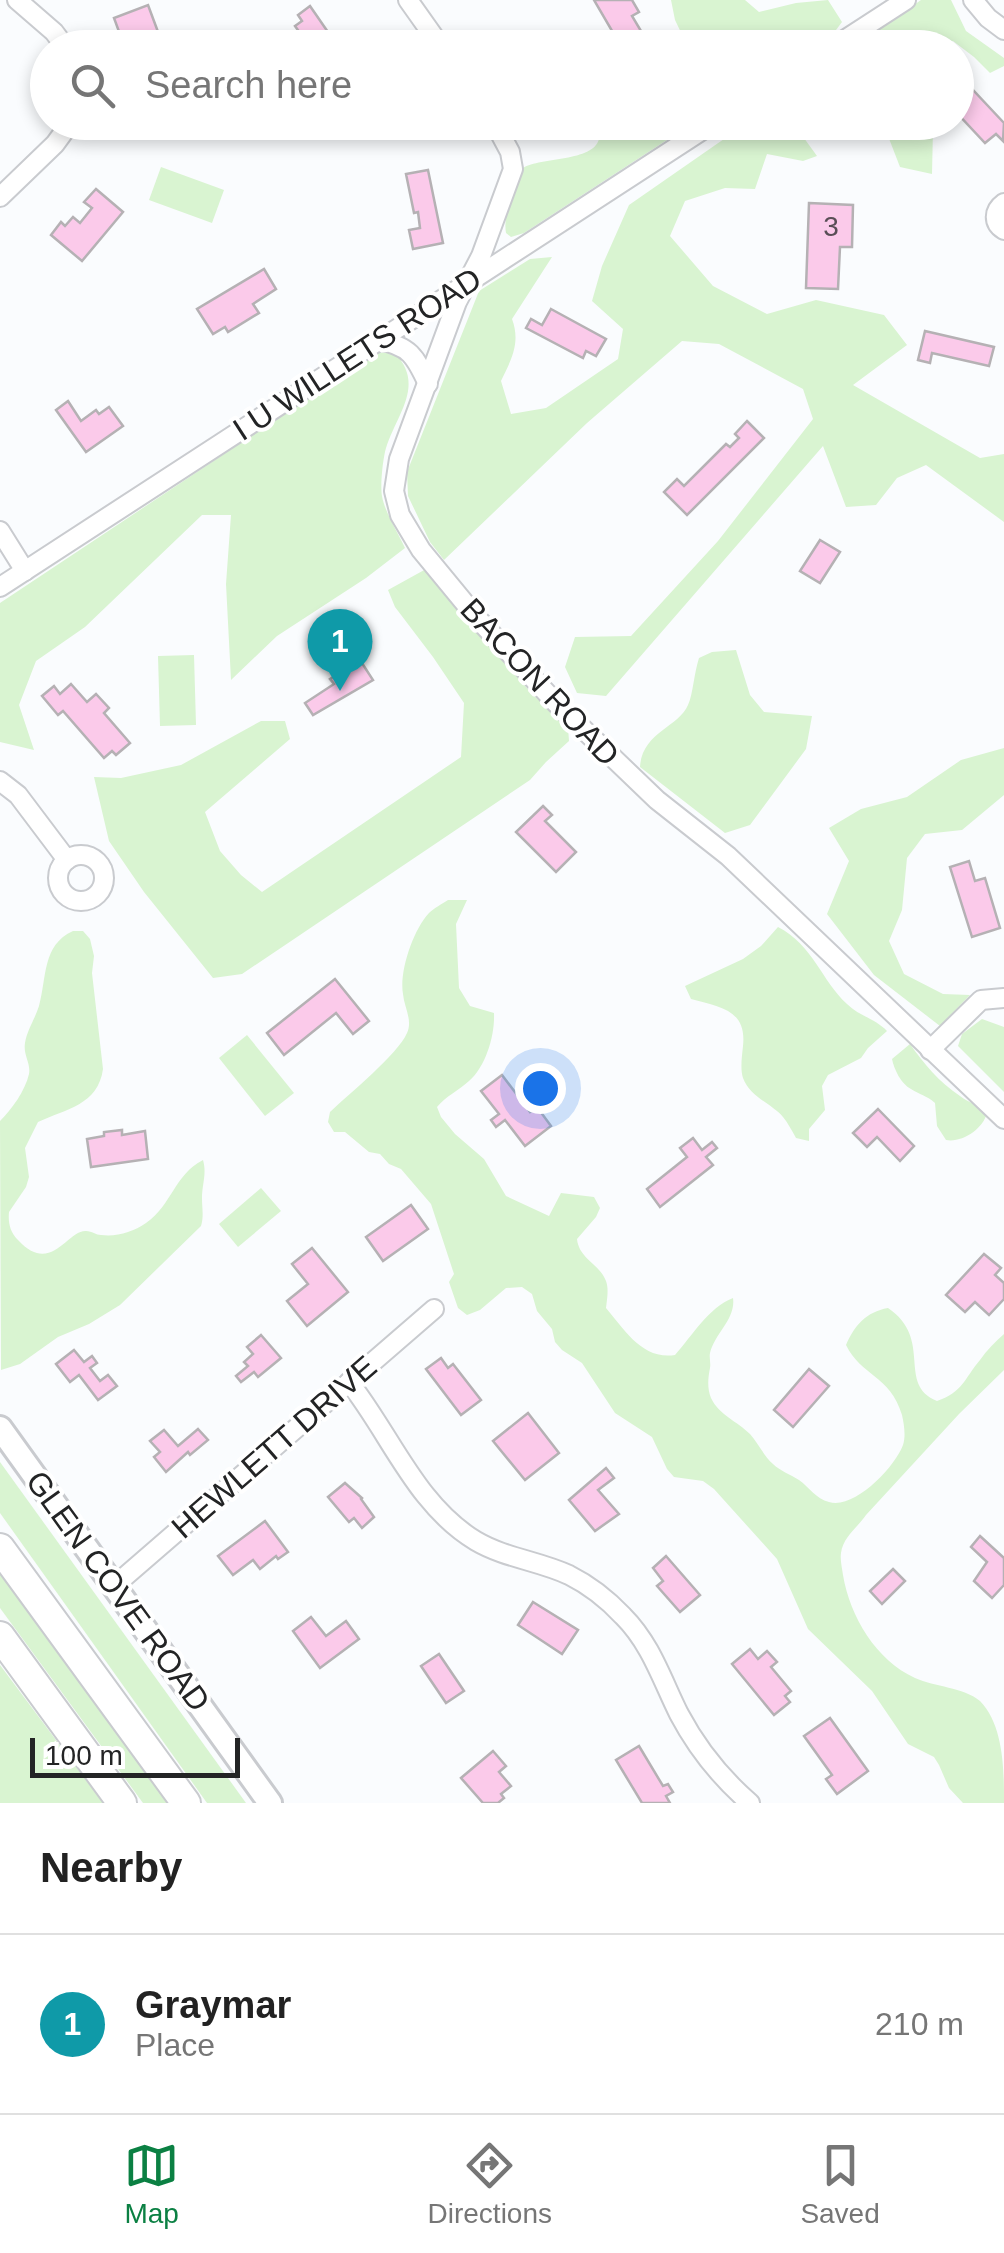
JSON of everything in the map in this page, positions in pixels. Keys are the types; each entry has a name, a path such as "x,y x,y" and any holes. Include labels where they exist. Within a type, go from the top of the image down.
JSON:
{"highway":[{"path":"0,1548 186,1803"},
{"path":"0,1636 122,1803"}],"main road":[{"name":"GLEN COVE ROAD","path":"0,1428 270,1803"}],"street":[{"path":"17,0 52,30"},
{"path":"408,0 429,30"},
{"path":"860,30 906,0"},
{"path":"973,0 1004,30"},
{"path":"0,197 58,140"},
{"name":"BACON ROAD","path":"504,140 513,169 457,302 399,458 394,490 400,514 421,550 502,647 621,768 728,856 1004,1120"},
{"name":"I U WILLETS ROAD","path":"0,587 688,140"},
{"path":"1004,203 995,215 1004,230"},
{"path":"378,340 397,344 410,353 428,384"},
{"path":"0,531 24,571"},
{"path":"0,781 18,795 67,860"},
{"path":"930,1050 981,1000 1004,998"},
{"name":"HEWLETT DRIVE","path":"114,1586 434,1309"},
{"path":"349,1382 417,1485 453,1525 492,1550 569,1575 597,1592 624,1616 652,1654 679,1714 702,1751 750,1803"}],"green space":[{"path":"671,0 745,0 759,12 828,0 842,22 836,30 680,30"},
{"path":"921,0 951,0 966,30 878,30"},
{"path":"974,37 1004,58 1004,66 990,73 974,57"},
{"path":"598,140 667,140 524,233 511,237 506,233 506,216 523,168 587,152"},
{"path":"723,140 805,140 817,156 803,161 767,154 755,189 725,188 685,201 670,236 713,286 767,314 816,300 884,315 907,345 853,385 980,458 1004,454 1004,522 926,465 897,478 876,505 846,507 823,446 606,696 577,693 565,667 575,637 631,636 718,541 813,419 803,389 719,344 682,341 587,423 444,560 430,542 408,496 407,472 479,291 530,259 552,257 512,319 515,344 501,381 511,414 546,408 618,359 623,329 592,301 602,266 629,205"},
{"path":"890,140 933,140 932,174 900,167"},
{"path":"161,167 224,190 212,223 149,200"},
{"path":"394,352 408,376 408,388 386,448 381,491 405,548 277,636 231,680 226,584 231,515 202,515 85,627 36,661 19,705 34,750 0,742 0,603 376,353"},
{"path":"426,569 532,694 568,727 569,741 530,780 242,974 213,978 109,841 94,777 121,778 181,765 261,721 285,721 290,739 205,812 220,851 262,892 461,757 464,703 395,607 388,590"},
{"path":"736,650 750,695 764,712 812,716 806,749 750,825 725,833 640,767 647,746 688,705 699,658 712,652"},
{"path":"194,655 196,725 160,726 158,656"},
{"path":"1004,748 1004,795 962,830 925,834 907,858 902,910 889,941 904,974 943,994 970,995 940,1026 874,975 827,914 849,861 829,828 861,809 907,797 961,760"},
{"path":"448,900 467,900 456,924 459,988 470,1006 494,1013 494,1022 480,1067 437,1107 441,1117 484,1159 506,1196 549,1216 561,1193 594,1197 600,1208 577,1239 579,1246 606,1281 606,1308 644,1348 675,1355 709,1315 733,1298 731,1313 710,1353 710,1394 714,1404 750,1434 776,1466 820,1498 839,1503 872,1485 899,1454 905,1434 897,1402 846,1345 867,1316 888,1308 902,1320 913,1347 919,1384 937,1401 958,1389 1004,1334 1004,1370 866,1515 842,1547 841,1558 852,1606 877,1649 915,1678 973,1696 988,1711 1001,1749 1004,1803 963,1803 949,1788 934,1757 908,1744 872,1691 808,1629 777,1559 714,1489 703,1481 674,1477 652,1437 615,1413 582,1363 555,1342 532,1294 522,1287 506,1288 480,1310 467,1315 458,1308 449,1282 454,1274 431,1204 401,1169 380,1154 369,1152 345,1132 334,1132 328,1122 330,1112 384,1062 407,1033 409,1018 402,985 408,952 423,920"},
{"path":"778,927 800,943 847,1004 887,1031 861,1058 828,1075 822,1086 825,1110 809,1129 809,1141 796,1138 783,1117 746,1085 742,1071 743,1034 736,1017 691,999 685,986 743,959"},
{"path":"73,931 83,931 90,939 94,956 92,973 103,1069 95,1091 88,1098 38,1122 25,1148 29,1177 26,1187 9,1212 11,1231 30,1250 40,1254 57,1249 79,1233 107,1235 130,1231 155,1216 186,1174 203,1160 202,1222 120,1305 58,1337 20,1364 1,1370 0,1121 27,1080 25,1043 39,1006 47,963 56,945"},
{"path":"982,1019 1004,1027 1004,1092 958,1046 962,1034"},
{"path":"247,1035 294,1093 265,1116 219,1058"},
{"path":"910,1044 945,1085 987,1113 971,1134 946,1140 937,1126 935,1103 901,1080 892,1059"},
{"path":"261,1188 281,1211 238,1247 219,1224"},
{"path":"0,1462 246,1803 207,1803 0,1513"},
{"path":"0,1571 167,1803 143,1803 0,1608"},
{"path":"0,1665 103,1803 0,1803"}],"building":[{"path":"594,0 632,0 639,12 632,16 640,30 612,30"},
{"path":"148,5 157,30 118,30 114,18"},
{"path":"310,6 327,30 298,30 295,26 302,21 298,15"},
{"path":"974,91 1004,123 1003,141 996,134 985,143 974,131"},
{"path":"428,170 443,243 413,249 409,230 420,228 406,174"},
{"path":"96,189 123,212 82,261 51,235 61,222 65,226 73,217 80,223 92,208 84,202"},
{"path":"809,203 853,205 852,247 840,247 838,289 806,288"},
{"path":"264,269 276,289 253,304 259,313 228,332 225,327 213,334 197,309"},
{"path":"551,309 606,339 596,356 586,351 583,358 526,328 531,319 542,325"},
{"path":"925,331 994,347 989,366 932,353 930,363 918,360"},
{"path":"68,401 81,421 96,410 99,414 109,407 123,426 86,452 56,410"},
{"path":"747,421 764,438 687,515 664,492 677,479 684,486 726,444 730,447"},
{"path":"820,540 840,552 820,583 800,571"},
{"path":"360,660 373,680 313,715 305,703 334,684 330,679"},
{"path":"71,684 87,702 96,694 109,708 104,713 130,743 116,755 112,751 104,758 63,711 58,715 42,696 54,686 60,694"},
{"path":"543,806 552,815 545,821 576,852 556,872 516,832"},
{"path":"969,861 975,881 985,878 1000,928 972,937 950,867"},
{"path":"335,979 369,1021 353,1034 336,1013 284,1055 267,1033"},
{"path":"502,1075 530,1112 537,1107 551,1126 525,1146 505,1120 496,1127 491,1120 499,1114 481,1091"},
{"path":"878,1109 914,1146 900,1161 877,1137 867,1147 853,1133"},
{"path":"122,1130 122,1135 145,1131 148,1159 91,1167 87,1139"},
{"path":"693,1138 702,1150 712,1142 717,1148 706,1157 713,1165 660,1207 647,1189 687,1157 680,1148"},
{"path":"411,1205 428,1229 383,1261 366,1237"},
{"path":"312,1248 348,1292 307,1326 287,1301 308,1284 292,1264"},
{"path":"984,1254 1001,1268 995,1275 1004,1283 1004,1299 989,1315 975,1302 965,1312 946,1295"},
{"path":"261,1335 281,1358 258,1377 254,1372 241,1382 236,1376 248,1366 244,1362 253,1354 247,1347"},
{"path":"74,1350 84,1362 92,1356 97,1363 90,1368 100,1381 108,1375 117,1386 98,1400 79,1375 70,1382 56,1364"},
{"path":"441,1358 448,1368 453,1364 481,1400 461,1415 426,1369"},
{"path":"809,1369 829,1386 793,1427 774,1410"},
{"path":"528,1413 559,1453 525,1480 493,1441"},
{"path":"198,1429 208,1440 166,1472 154,1457 160,1452 150,1441 164,1430 178,1446"},
{"path":"606,1468 614,1478 598,1490 619,1514 595,1531 569,1500"},
{"path":"345,1483 362,1498 374,1517 362,1528 354,1518 349,1522 328,1497"},
{"path":"265,1521 288,1552 260,1569 253,1560 233,1575 218,1556"},
{"path":"980,1536 1004,1558 1004,1585 992,1598 974,1581 987,1562 971,1547"},
{"path":"666,1556 700,1595 680,1612 657,1586 663,1581 653,1568"},
{"path":"893,1569 905,1581 882,1604 870,1591"},
{"path":"533,1602 578,1630 562,1654 518,1625"},
{"path":"311,1617 326,1636 346,1621 359,1639 320,1668 293,1631"},
{"path":"750,1649 758,1659 767,1651 777,1662 771,1667 791,1691 785,1696 790,1702 774,1715 732,1664"},
{"path":"439,1654 464,1691 446,1703 421,1666"},
{"path":"830,1718 868,1771 837,1794 826,1779 832,1775 804,1736"},
{"path":"639,1746 663,1786 668,1784 673,1792 666,1796 670,1803 642,1803 616,1760"},
{"path":"493,1751 506,1766 499,1772 511,1786 501,1794 504,1798 498,1803 483,1803 461,1778"}],"place":[{"name":"Graymar","path":"340,691"}]}
